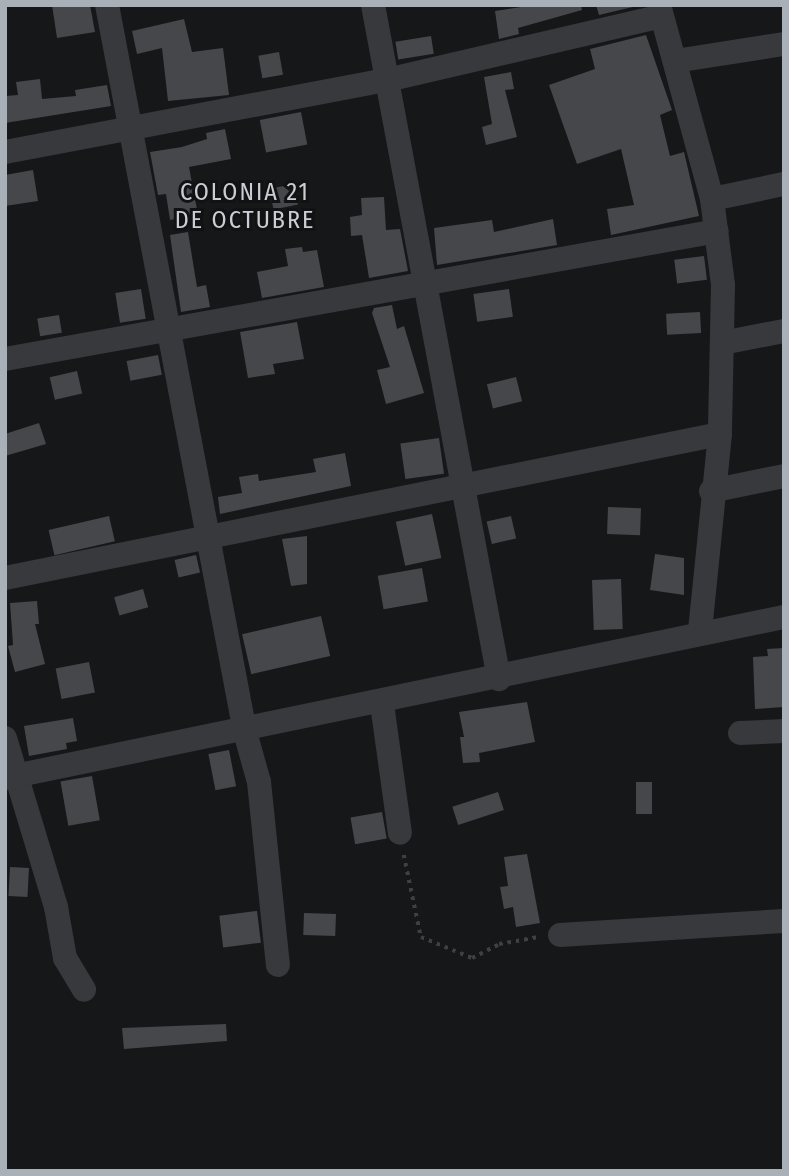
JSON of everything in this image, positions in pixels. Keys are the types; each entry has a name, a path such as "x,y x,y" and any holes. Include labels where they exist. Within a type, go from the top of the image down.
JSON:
{"street":[{"path":"107,5 127,128 209,535 245,732 259,782 278,965"},
{"path":"373,5 460,483 499,679"},
{"path":"5,152 387,80 661,11 712,199 717,231 722,343 720,434 711,491 712,528 700,632"},
{"path":"675,61 784,44"},
{"path":"712,199 784,184"},
{"path":"5,359 717,231"},
{"path":"722,343 784,331"},
{"path":"5,578 460,483 720,434"},
{"path":"711,491 784,476"},
{"path":"12,777 382,704 700,632 784,617"},
{"path":"382,704 400,833"},
{"path":"740,733 784,731"},
{"path":"5,738 12,777 65,958 84,990"},
{"path":"560,935 784,922"}],"path":[{"path":"400,833 421,937 472,958 499,944 560,935"}],"building":[{"path":"52,5 90,5 95,32 57,38"},
{"path":"534,5 581,5 582,10 518,28 519,34 499,39 495,11"},
{"path":"596,5 637,5 637,6 599,15"},
{"path":"184,19 192,52 223,48 229,95 168,101 162,48 137,54 132,31"},
{"path":"646,35 672,110 660,115 670,156 684,152 699,216 611,235 607,209 634,205 621,149 577,164 549,85 595,69 590,49"},
{"path":"431,36 434,54 398,59 395,42"},
{"path":"279,52 283,75 262,78 258,56"},
{"path":"511,72 514,89 505,90 517,137 486,145 482,127 492,124 484,77"},
{"path":"40,79 42,99 76,96 75,90 107,85 111,106 5,123 5,96 18,95 16,82"},
{"path":"301,112 307,144 266,152 260,120"},
{"path":"225,129 231,159 189,167 198,215 170,220 166,194 158,195 150,152 182,147 207,139 206,133"},
{"path":"33,170 38,201 5,206 5,175"},
{"path":"294,184 298,205 273,209 269,189"},
{"path":"384,197 386,230 400,229 408,271 369,278 362,235 351,236 350,217 362,215 361,198"},
{"path":"553,219 557,245 437,265 434,228 492,220 494,232"},
{"path":"188,232 197,287 206,285 210,307 181,312 170,235"},
{"path":"302,247 303,252 317,250 324,287 262,298 257,272 288,266 285,249"},
{"path":"704,256 707,280 677,283 674,260"},
{"path":"141,289 146,319 120,323 115,293"},
{"path":"509,289 513,317 477,322 473,294"},
{"path":"392,305 397,329 404,326 424,393 386,404 377,370 390,367 372,313 374,308"},
{"path":"700,312 701,333 667,335 666,314"},
{"path":"59,315 62,333 40,336 37,318"},
{"path":"297,322 304,359 273,364 275,374 248,378 240,332"},
{"path":"158,355 162,375 130,381 127,361"},
{"path":"77,371 82,393 55,400 50,377"},
{"path":"516,377 522,401 493,409 487,384"},
{"path":"39,423 46,444 5,456 5,434"},
{"path":"439,438 444,474 405,479 400,443"},
{"path":"345,453 351,486 220,514 218,497 242,493 239,477 258,474 259,481 316,472 313,459"},
{"path":"608,507 641,508 640,535 607,534"},
{"path":"432,514 441,558 405,566 396,522"},
{"path":"109,516 115,541 54,555 49,530"},
{"path":"511,516 516,538 492,544 487,522"},
{"path":"307,536 307,584 291,586 282,539"},
{"path":"655,554 684,558 684,595 650,590"},
{"path":"196,555 200,573 179,577 175,560"},
{"path":"422,568 428,601 384,609 378,576"},
{"path":"621,579 623,629 594,630 592,580"},
{"path":"143,589 148,607 119,616 114,597"},
{"path":"37,601 39,624 35,624 45,664 15,672 8,646 13,645 10,603"},
{"path":"321,616 330,656 251,674 242,634"},
{"path":"784,648 784,707 755,709 753,657 768,656 767,649"},
{"path":"89,662 95,692 62,699 56,668"},
{"path":"527,702 535,742 479,753 480,762 463,763 460,737 464,737 459,712"},
{"path":"73,718 77,741 66,743 67,749 29,756 24,726"},
{"path":"229,750 236,786 215,790 208,754"},
{"path":"92,776 100,820 68,826 60,782"},
{"path":"636,782 652,782 652,814 636,814"},
{"path":"498,792 504,810 458,825 452,807"},
{"path":"382,812 387,839 355,844 350,818"},
{"path":"527,854 540,923 516,927 513,907 504,909 500,887 508,886 504,857"},
{"path":"10,867 29,868 27,897 8,896"},
{"path":"257,911 261,943 223,947 219,916"},
{"path":"304,913 336,914 335,936 303,935"},
{"path":"226,1024 227,1041 124,1049 122,1028"}],"district":[{"name":"COLONIA 21 DE OCTUBRE","path":"245,207"}]}
